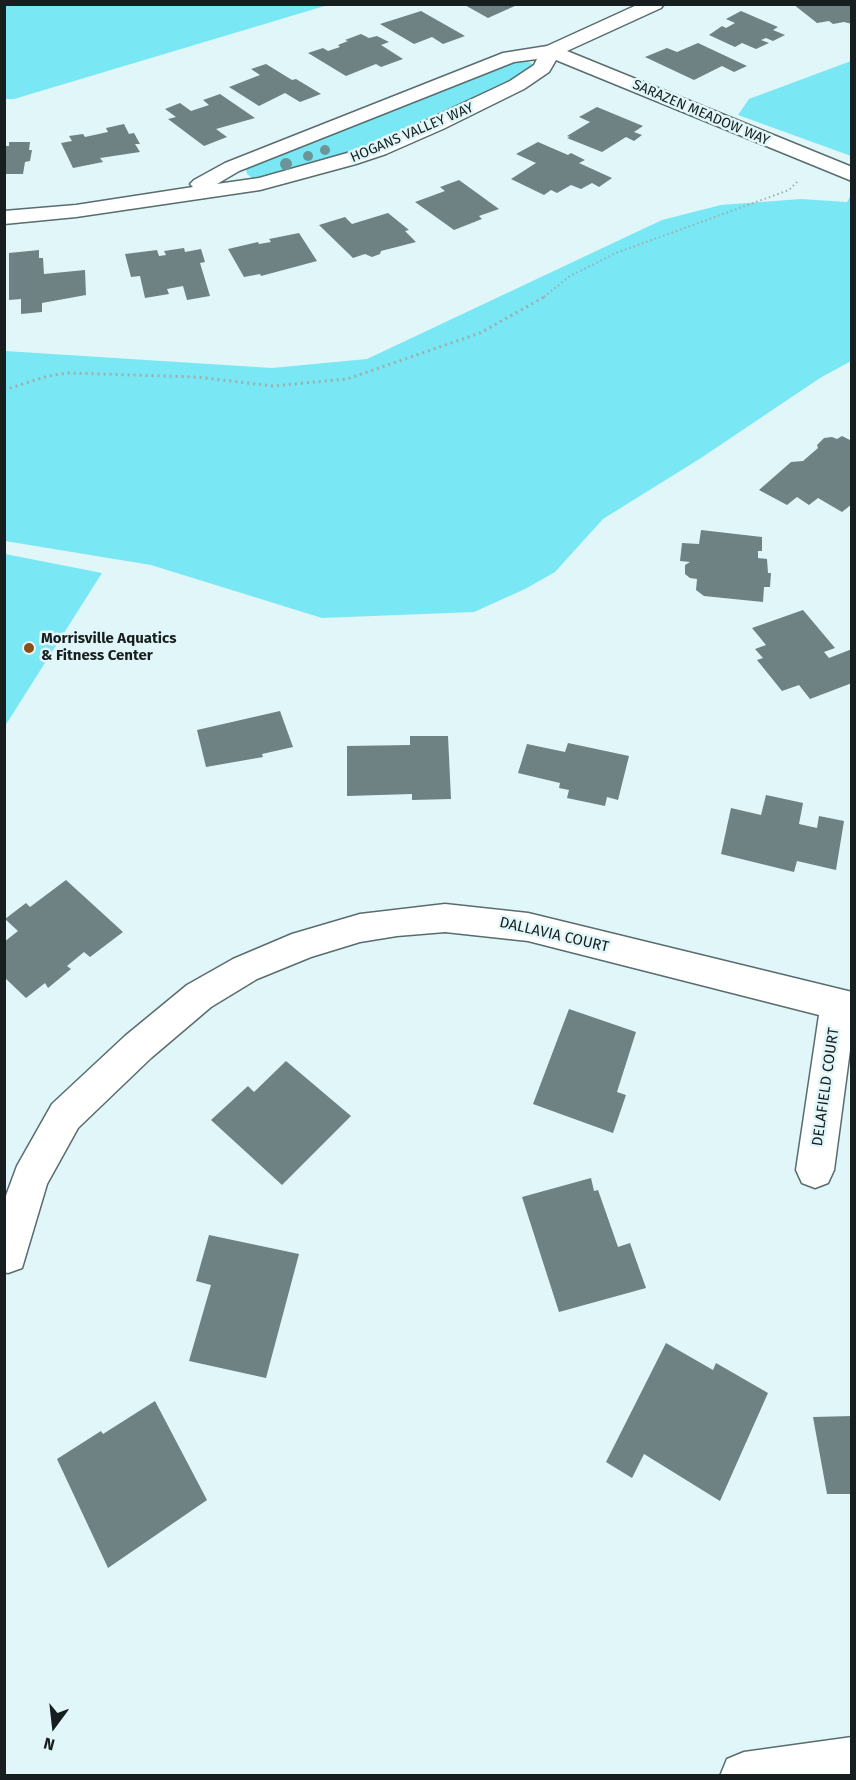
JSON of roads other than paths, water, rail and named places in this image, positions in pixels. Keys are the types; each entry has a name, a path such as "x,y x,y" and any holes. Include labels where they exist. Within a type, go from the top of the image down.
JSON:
{"street":[{"name":"HOGANS VALLEY WAY","path":"184,193 232,167 510,57 551,51 656,4"},
{"name":"HOGANS VALLEY WAY","path":"4,218 76,211 184,193 260,184 379,150 517,85 542,68 551,51"},
{"name":"SARAZEN MEADOW WAY","path":"551,51 852,175"},
{"name":"DALLAVIA COURT","path":"8,1254 30,1179 65,1116 138,1047 200,996 245,969 304,944 360,928 397,922 445,918 488,921 528,927 845,1007"},
{"name":"DELAFIELD COURT","path":"815,1170 845,1007"},
{"path":"744,1776 852,1761"}],"place":[{"name":"Morrisville Aquatics & Fitness Center","path":"29,648"}]}
